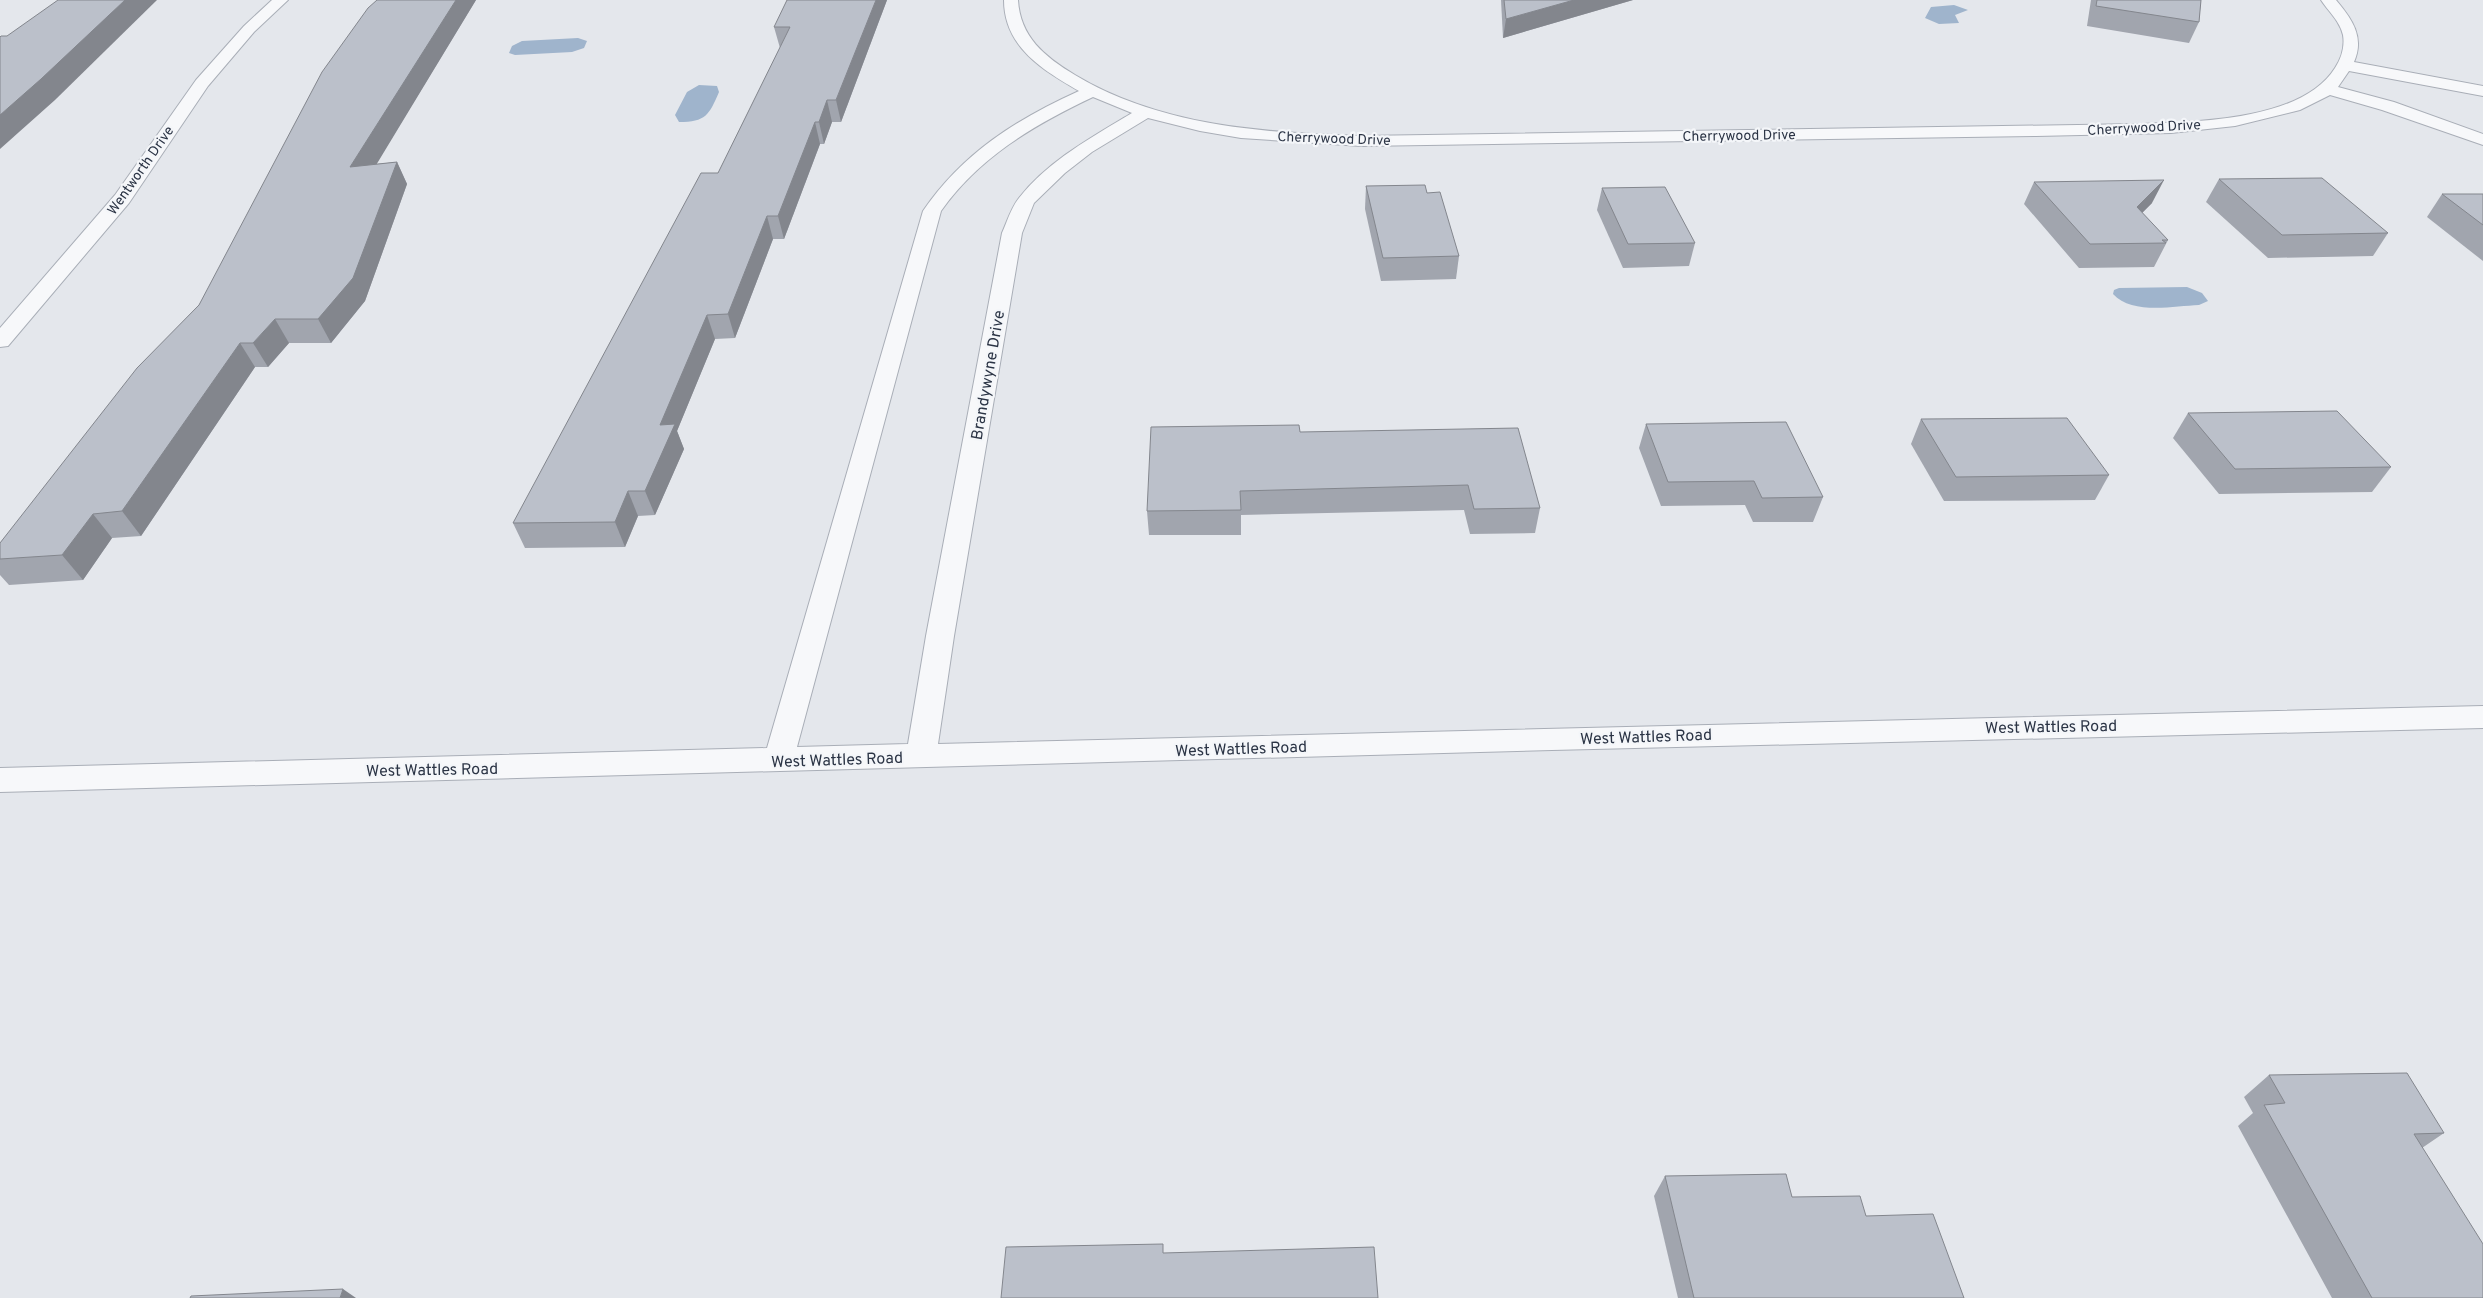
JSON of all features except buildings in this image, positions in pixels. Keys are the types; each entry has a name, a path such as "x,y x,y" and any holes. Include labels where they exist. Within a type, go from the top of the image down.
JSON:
{"street":[{"name":"Wentworth Drive","path":"0,341 122,199 202,83 249,30 281,0"},
{"path":"1011,0 1010,13 1016,31 1040,60 1091,92 1146,112"},
{"name":"Cherrywood Drive","path":"1146,112 1238,132 1319,140 2119,130 2201,125 2273,114 2319,96 2328,89 2345,65 2352,46 2349,29 2328,0"},
{"path":"2345,65 2483,91"},
{"path":"2328,89 2388,106 2483,140"},
{"path":"778,761 932,211 957,177 994,146 1058,107 1091,92"},
{"name":"Brandywyne Drive","path":"922,757 940,636 1012,233 1026,201 1059,169 1086,148 1146,112"},
{"name":"West Wattles Road","path":"0,780 778,761 1878,730 2483,717"}],"water":[{"path":"1954,5 1968,10 1955,15 1959,23 1939,24 1925,18 1931,7"},
{"path":"578,38 587,41 584,48 572,52 515,55 509,53 512,46 522,41"},
{"path":"699,85 717,86 719,92 709,112 701,119 695,121 679,122 675,115 687,92"},
{"path":"2187,287 2202,293 2208,301 2199,305 2153,308 2131,305 2121,301 2113,294 2114,290 2119,288"}]}
